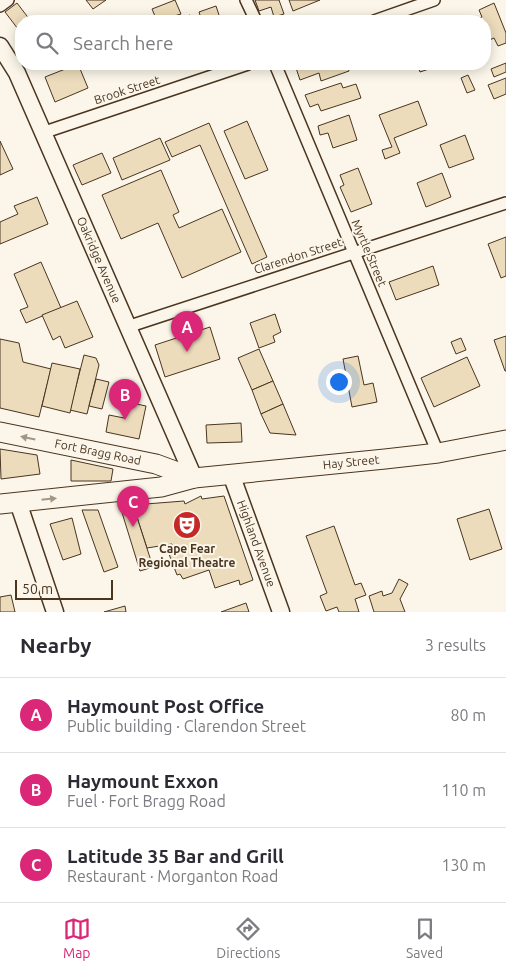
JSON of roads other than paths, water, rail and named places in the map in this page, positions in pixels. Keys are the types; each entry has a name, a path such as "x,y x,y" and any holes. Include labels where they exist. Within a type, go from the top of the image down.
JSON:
{"main road":[{"name":"Fort Bragg Road","path":"0,432 156,464 194,478"},
{"name":"Hay Street","path":"9,503 161,487 194,478 438,453 506,440"},
{"path":"136,460 136,490"}],"street":[{"path":"0,6 8,0"},
{"path":"246,0 253,15"},
{"path":"391,15 434,0"},
{"name":"Oakridge Avenue","path":"0,46 15,70"},
{"name":"Oakridge Avenue","path":"15,70 194,478"},
{"name":"Brook Street","path":"42,132 230,70"},
{"name":"Myrtle Street","path":"278,70 438,453"},
{"name":"Clarendon Street","path":"128,327 506,203"},
{"name":"Highland Avenue","path":"231,474 281,612"},
{"path":"9,503 55,612"}],"place":[{"name":"Haymount Post Office","path":"187,352"},
{"name":"Haymount Exxon","path":"125,420"},
{"name":"Cape Fear Regional Theatre","path":"187,525"},
{"name":"Latitude 35 Bar and Grill","path":"133,527"}]}
